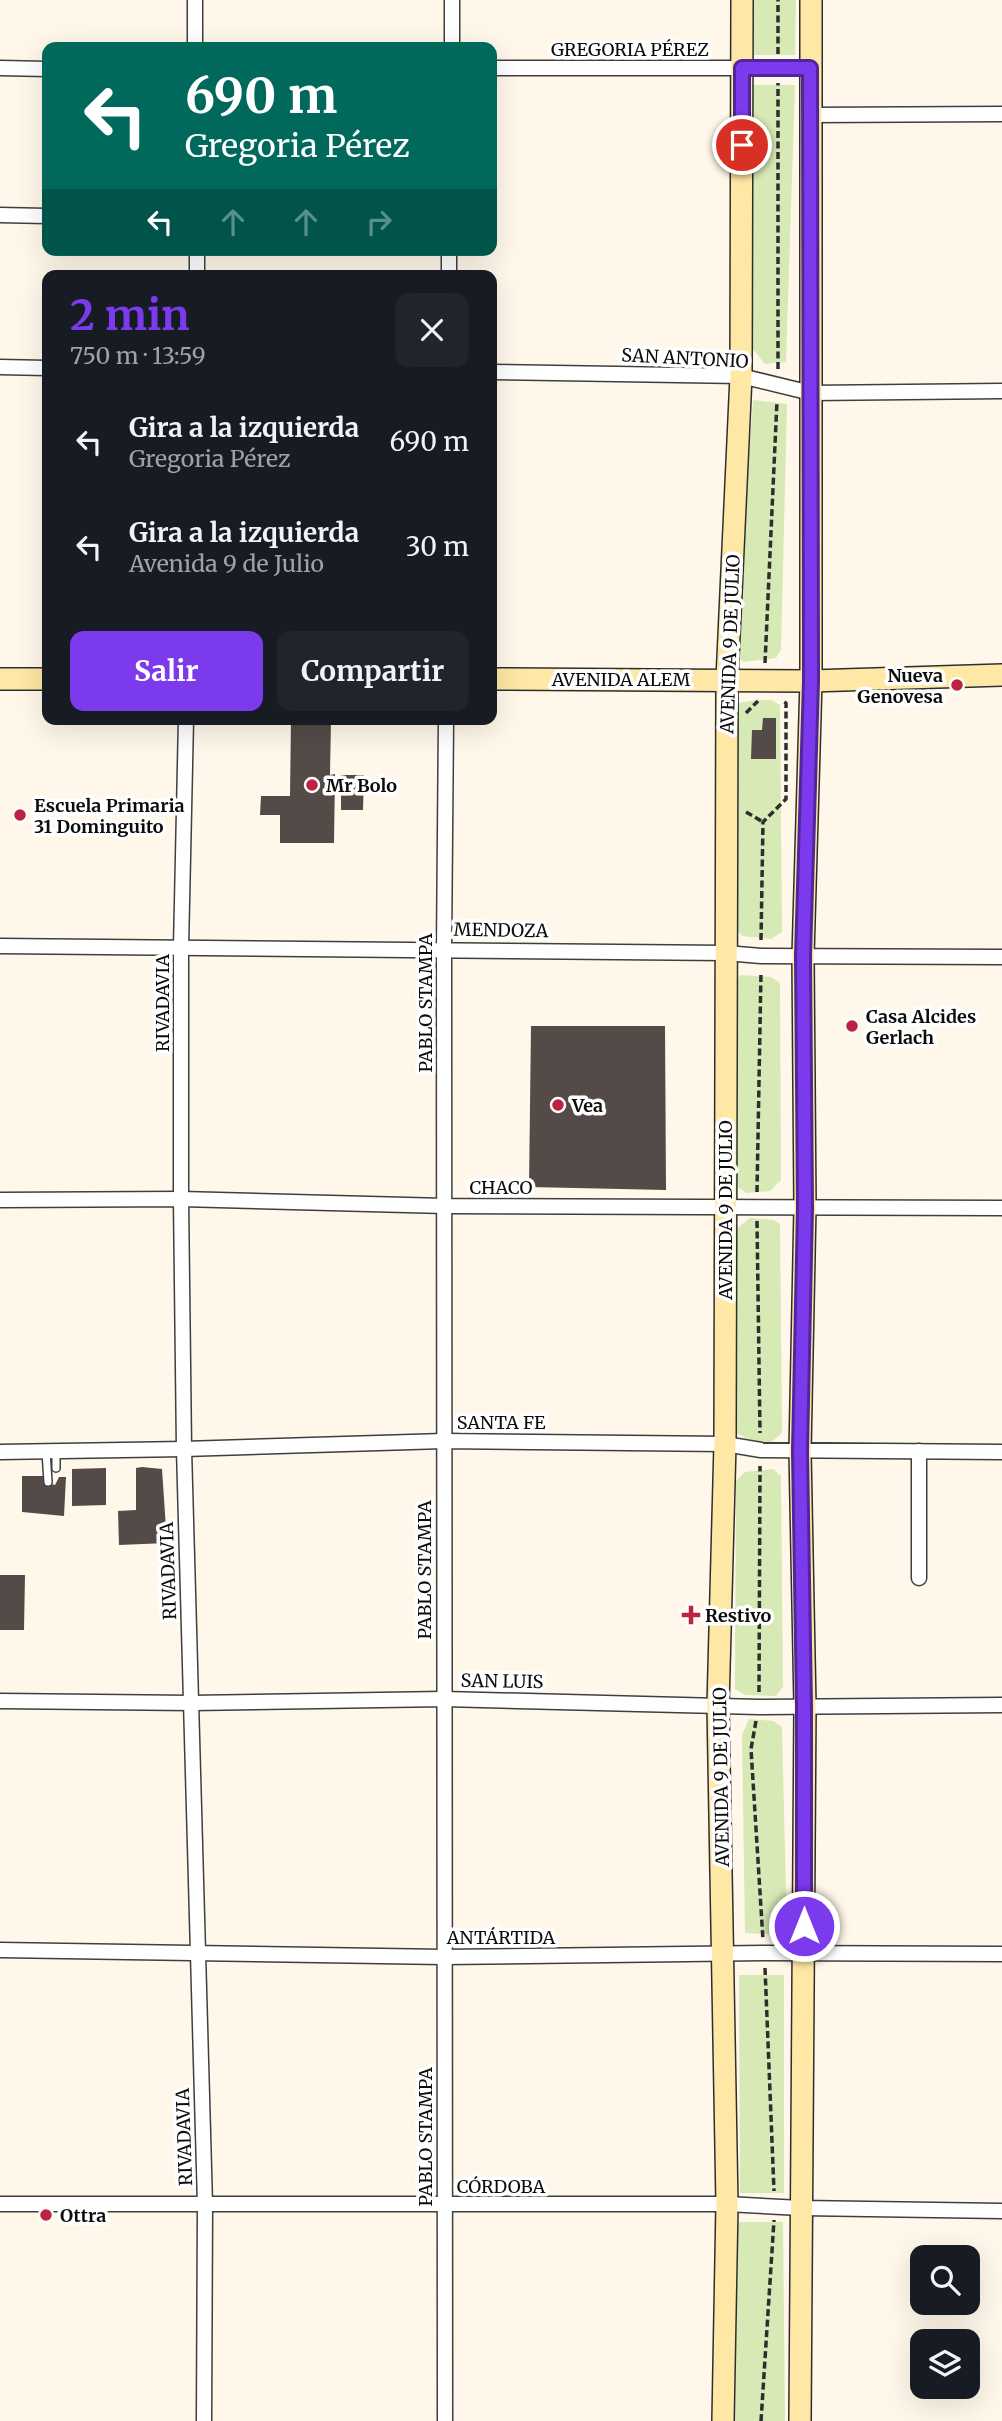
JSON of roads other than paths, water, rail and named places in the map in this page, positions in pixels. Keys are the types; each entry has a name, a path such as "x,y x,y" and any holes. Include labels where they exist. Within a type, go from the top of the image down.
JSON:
{"main road":[{"name":"AVENIDA 9 DE JULIO","path":"723,2421 727,2204 719,1706 725,1444 727,679 741,376 742,0"},
{"path":"800,2421 804,1706 800,1451 805,1207 803,956 811,681 811,0"},
{"name":"AVENIDA ALEM","path":"497,678 811,681 1002,675"},
{"path":"0,679 42,679"}],"street":[{"path":"195,0 195,42"},
{"path":"452,0 452,42"},
{"path":"0,68 42,69"},
{"name":"GREGORIA PÉREZ","path":"497,68 810,68"},
{"path":"810,115 1002,114"},
{"path":"0,215 42,216"},
{"path":"0,367 42,368"},
{"name":"SAN ANTONIO","path":"497,372 741,376 811,393 1002,391"},
{"name":"RIVADAVIA","path":"186,725 181,948 181,1199 184,1450 205,2205 204,2421"},
{"name":"PABLO STAMPA","path":"445,2421 443,1957 446,725"},
{"name":"MENDOZA","path":"0,946 1002,957"},
{"name":"CHACO","path":"0,1200 181,1199 445,1206 1002,1208"},
{"name":"SANTA FE","path":"0,1452 184,1450 444,1441 725,1444 761,1450 800,1451 1002,1452"},
{"path":"919,1451 919,1578"},
{"name":"SAN LUIS","path":"0,1700 192,1703 444,1699 719,1706 1002,1705"},
{"name":"ANTÁRTIDA","path":"0,1950 443,1957 1002,1954"},
{"name":"CÓRDOBA","path":"0,2204 727,2204 801,2208 1002,2211"}],"lane":[{"path":"51,1452 56,1468"},
{"path":"48,1482 51,1452"}],"place":[{"name":"Nueva Genovesa","path":"957,685"},
{"name":"Mr Bolo","path":"312,785"},
{"name":"Escuela Primaria 31 Dominguito","path":"20,815"},
{"name":"Casa Alcides Gerlach","path":"852,1026"},
{"name":"Vea","path":"558,1105"},
{"name":"Restivo","path":"691,1615"},
{"name":"Ottra","path":"46,2215"}]}
